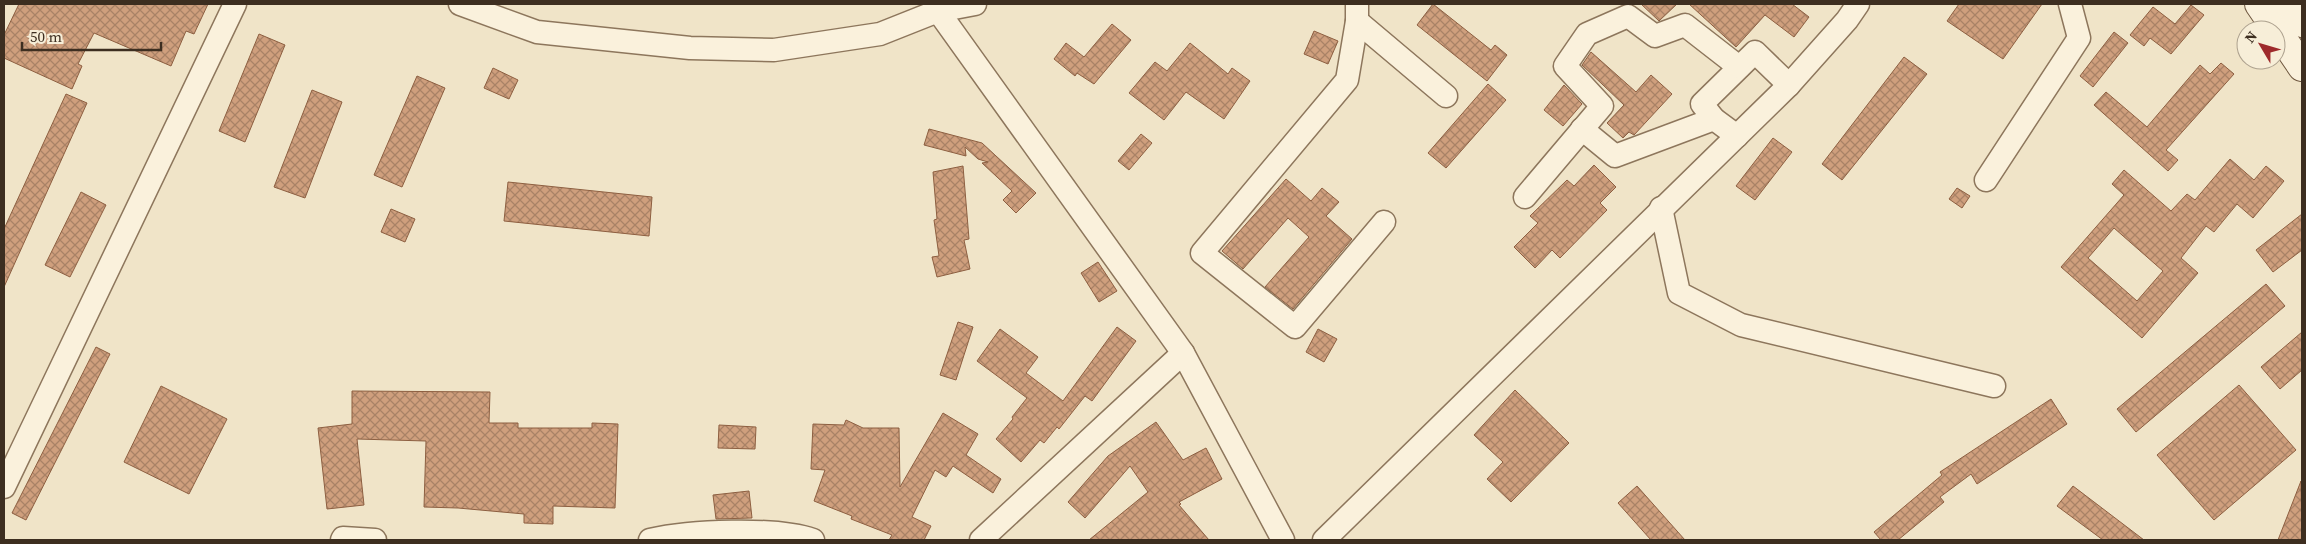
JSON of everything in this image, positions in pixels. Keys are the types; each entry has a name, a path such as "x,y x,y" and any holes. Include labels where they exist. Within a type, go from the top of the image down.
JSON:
{"main road":[{"path":"2259,4 2302,67"},
{"path":"2289,4 2302,23"}],"street":[{"path":"4,487 235,4"},
{"path":"460,4 537,32 690,48 774,50 880,34 938,11 975,4"},
{"path":"1324,540 1661,208 1789,85 1847,20 1858,4"},
{"path":"1986,180 2080,38 2070,4"},
{"path":"938,11 1183,353 1284,540"},
{"path":"1357,13 1446,96"},
{"path":"1357,13 1347,80 1202,253 1295,327 1384,222"},
{"path":"1525,197 1602,106 1565,66 1588,34 1628,16 1655,36 1685,25 1739,67"},
{"path":"1737,136 1714,119 1702,104 1739,67 1755,52 1789,85"},
{"path":"1582,129 1615,156 1714,119"},
{"path":"1661,208 1679,292 1740,325 1994,386"},
{"path":"981,540 1183,353"},
{"path":"650,540 668,536 761,532 813,540"},
{"path":"342,540 343,538 375,540"}],"building":[{"path":"19,4 208,4 194,34 186,31 171,66 94,33 78,64 82,66 72,89 4,58 4,35"},
{"path":"1433,4 1491,50 1495,45 1507,55 1487,81 1417,25"},
{"path":"1641,4 1677,4 1659,21"},
{"path":"1689,4 1792,4 1809,17 1794,37 1765,15 1736,47"},
{"path":"1959,4 2042,4 2003,59 1947,21"},
{"path":"2191,5 2204,15 2171,54 2150,38 2144,46 2130,35 2153,7 2175,24"},
{"path":"1112,24 1131,40 1094,84 1077,73 1075,76 1054,59 1066,43 1084,57"},
{"path":"1314,31 1338,41 1328,64 1304,54"},
{"path":"2114,32 2128,43 2093,87 2080,76"},
{"path":"259,34 285,45 245,142 219,131"},
{"path":"1190,43 1228,74 1232,68 1250,81 1224,119 1186,92 1164,120 1129,93 1155,62 1167,71"},
{"path":"1591,52 1636,92 1651,75 1672,94 1634,135 1629,132 1623,138 1607,123 1624,105 1582,65"},
{"path":"1904,57 1927,74 1842,180 1822,164"},
{"path":"2221,63 2234,74 2166,150 2178,160 2168,171 2094,105 2106,92 2147,127 2200,65 2210,74"},
{"path":"493,68 518,80 509,99 484,88"},
{"path":"417,76 445,88 402,187 374,175"},
{"path":"1488,84 1506,100 1446,168 1428,153"},
{"path":"1564,85 1582,104 1563,126 1544,110"},
{"path":"312,90 342,102 305,198 274,187"},
{"path":"66,94 87,103 4,287 4,229"},
{"path":"929,129 982,143 1036,193 1016,213 1003,200 1012,191 982,163 988,162 978,159 965,147 966,156 924,145"},
{"path":"1141,134 1152,143 1129,170 1118,161"},
{"path":"1773,138 1792,152 1755,200 1736,186"},
{"path":"2230,159 2254,180 2266,166 2284,181 2253,218 2237,204 2214,232 2206,226 2181,258 2198,273 2142,338 2061,267 2124,195 2112,184 2124,170 2171,211 2187,194 2195,200","holes":["2114,228 2163,271 2137,301 2088,258"]},
{"path":"1594,165 1616,187 1600,203 1607,210 1560,258 1552,250 1535,268 1514,247 1538,223 1530,216 1567,180 1574,186"},
{"path":"963,166 969,239 964,240 970,269 937,277 932,257 939,256 934,220 937,219 933,172"},
{"path":"1286,179 1311,201 1322,188 1339,202 1326,216 1352,239 1293,309 1265,287 1309,237 1288,218 1243,269 1222,251"},
{"path":"508,182 652,197 649,236 504,221"},
{"path":"1957,188 1970,196 1962,208 1949,199"},
{"path":"81,192 106,205 70,277 45,265"},
{"path":"391,209 415,219 405,242 381,232"},
{"path":"2302,214 2302,250 2273,272 2256,250"},
{"path":"1098,262 1117,291 1099,302 1081,273"},
{"path":"2266,284 2285,306 2136,432 2117,409"},
{"path":"958,322 973,327 956,380 940,375"},
{"path":"1117,327 1136,341 1092,401 1085,396 1059,429 1057,427 1044,443 1040,440 1021,462 996,439 1027,398 977,361 1000,329 1038,357 1026,373 1063,401"},
{"path":"1318,329 1337,339 1324,362 1306,352"},
{"path":"2302,332 2302,370 2280,389 2261,367"},
{"path":"96,347 110,354 26,520 12,513"},
{"path":"2239,385 2296,450 2214,520 2157,455"},
{"path":"161,386 227,419 189,494 124,462"},
{"path":"1515,390 1569,443 1511,502 1487,479 1503,462 1474,435"},
{"path":"352,391 490,392 489,423 518,423 518,428 592,428 592,423 618,424 615,508 553,506 553,524 524,523 524,514 424,507 426,441 357,439 364,505 327,509 318,428 352,424"},
{"path":"2051,399 2067,424 1977,484 1971,474 1940,497 1944,502 1898,540 1881,540 1874,532 1942,475 1940,472"},
{"path":"943,413 978,434 966,455 1001,479 993,493 953,466 946,477 935,470 912,517 931,526 924,540 889,540 892,535 851,519 852,516 814,501 825,470 811,469 813,424 844,425 846,420 863,428 899,428 900,487"},
{"path":"1156,422 1183,460 1206,448 1222,479 1179,502 1181,504 1179,505 1209,540 1089,540 1148,492 1130,466 1085,518 1068,502 1108,456"},
{"path":"719,425 756,427 755,449 718,448"},
{"path":"2301,481 2302,540 2278,540"},
{"path":"1637,486 1685,540 1651,540 1618,503"},
{"path":"2073,486 2144,540 2103,540 2057,506"},
{"path":"749,491 752,518 716,519 713,495"}]}
